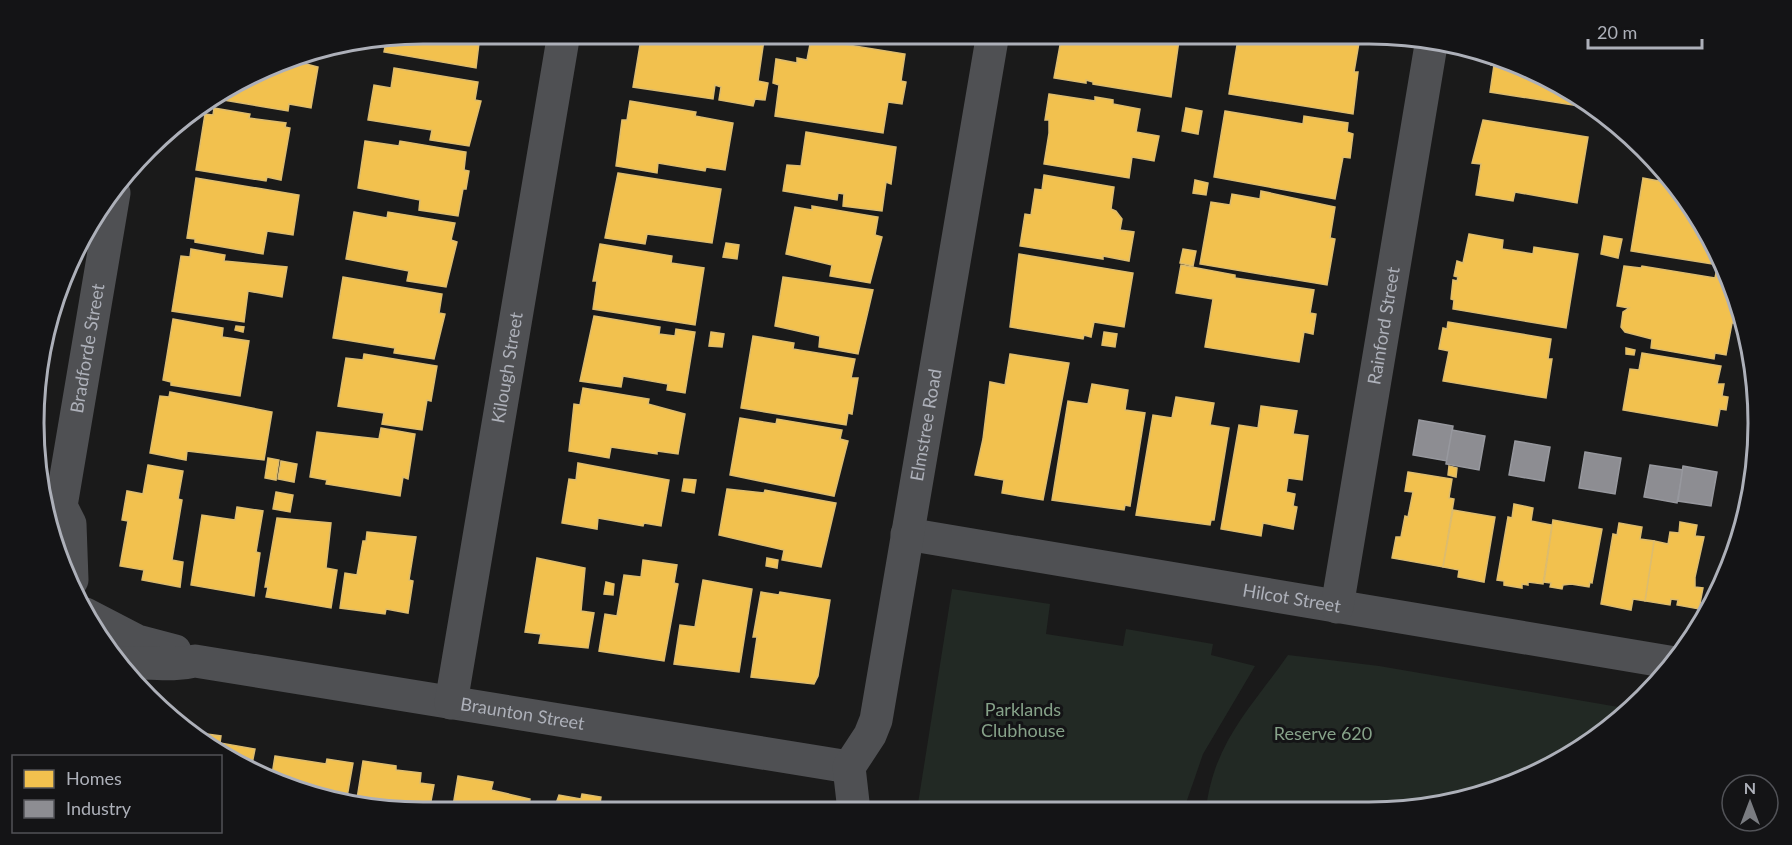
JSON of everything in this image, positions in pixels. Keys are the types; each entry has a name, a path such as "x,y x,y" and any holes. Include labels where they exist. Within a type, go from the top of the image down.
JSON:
{"street":[{"name":"Kilough Street","path":"452,703 562,44"},
{"name":"Elmstree Road","path":"849,766 870,735 876,720 991,44"},
{"name":"Rainford Street","path":"1337,607 1430,49"},
{"name":"Bradforde Street","path":"72,567 70,524 56,511 112,206"},
{"name":"Hilcot Street","path":"907,534 1663,661"},
{"name":"Braunton Street","path":"101,624 121,634 181,652 195,662"},
{"name":"Braunton Street","path":"130,663 177,665 195,662 849,766"},
{"path":"849,766 853,802"}],"green space":[{"name":"Parklands Clubhouse","path":"952,589 1050,604 1046,634 1123,646 1126,629 1213,644 1211,655 1255,666 1203,754 1186,802 918,802"},
{"name":"Reserve 620","path":"1288,655 1379,666 1619,707 1580,738 1559,751 1515,773 1468,789 1394,801 1207,802 1217,764 1248,709"}],"building: Homes":[{"path":"479,44 476,68 384,52 385,47 380,46"},
{"path":"640,44 763,44 758,81 768,83 765,100 755,99 753,106 719,100 721,87 715,85 713,99 633,87"},
{"path":"810,44 842,44 905,54 901,81 906,82 902,104 888,102 883,133 775,116 779,85 773,83 776,59 797,63 797,58 807,60"},
{"path":"1060,44 1178,44 1171,97 1093,84 1086,80 1086,83 1054,78"},
{"path":"1237,44 1359,44 1354,72 1358,72 1353,114 1229,94"},
{"path":"303,63 318,67 311,108 289,104 288,111 223,100 277,72"},
{"path":"1494,65 1515,72 1578,106 1490,92"},
{"path":"394,68 478,82 475,100 481,101 469,146 430,140 432,130 368,120 374,85 391,88"},
{"path":"1049,94 1095,101 1095,97 1113,100 1113,104 1140,109 1136,132 1159,136 1154,161 1132,157 1129,178 1044,164 1049,133 1049,120 1045,120"},
{"path":"630,101 696,112 695,116 733,123 725,170 706,167 705,171 658,163 657,173 616,166 622,120 627,120"},
{"path":"214,108 250,114 249,118 286,123 285,127 290,128 281,180 267,177 266,181 196,170 205,114 213,115"},
{"path":"1186,108 1202,111 1198,134 1182,131"},
{"path":"1225,111 1303,124 1304,116 1348,123 1347,132 1353,134 1350,158 1343,157 1335,199 1214,177"},
{"path":"1483,120 1588,137 1577,203 1515,192 1513,201 1476,195 1481,164 1472,163"},
{"path":"806,132 896,147 891,184 886,182 882,211 843,206 844,194 838,193 837,200 783,191 787,165 801,166"},
{"path":"365,141 399,146 400,141 466,152 464,170 469,171 458,216 419,210 420,200 358,188"},
{"path":"618,173 721,189 712,243 647,234 645,244 605,238"},
{"path":"1044,175 1114,187 1111,209 1116,211 1122,219 1120,230 1134,232 1129,261 1020,246 1025,214 1031,215 1035,189 1042,190"},
{"path":"196,178 299,195 293,235 267,231 263,254 195,242 195,239 187,238"},
{"path":"1643,178 1661,181 1670,192 1698,233 1714,264 1631,251"},
{"path":"1195,180 1208,183 1206,195 1193,193"},
{"path":"1261,191 1335,207 1330,238 1335,239 1327,285 1200,264 1211,202 1230,205 1232,194 1260,199"},
{"path":"812,206 878,217 875,235 882,237 870,283 830,276 832,265 786,254 795,207 812,210"},
{"path":"354,212 387,218 388,212 455,223 451,240 457,242 446,287 407,281 409,271 346,259"},
{"path":"1469,234 1503,240 1502,249 1533,254 1534,247 1578,254 1566,328 1453,309 1454,300 1451,299 1453,280 1457,281 1458,277 1454,276 1457,261 1463,263"},
{"path":"1604,236 1622,239 1618,258 1601,254"},
{"path":"726,243 739,245 737,259 723,257"},
{"path":"600,244 672,256 671,263 704,268 695,325 593,309 597,281 593,281"},
{"path":"191,249 225,255 224,261 287,267 282,297 248,291 244,322 172,311 181,256 190,257"},
{"path":"1183,249 1196,251 1193,266 1180,263"},
{"path":"1019,254 1133,273 1124,327 1094,322 1091,337 1084,335 1083,339 1010,327"},
{"path":"1181,265 1235,275 1235,278 1314,290 1310,313 1316,314 1313,334 1304,332 1299,362 1205,347 1213,299 1176,293"},
{"path":"1624,266 1641,268 1642,266 1715,278 1716,273 1718,274 1735,322 1732,323 1726,355 1715,353 1714,359 1651,348 1652,339 1625,332 1621,327 1623,312 1629,308 1617,306"},
{"path":"343,277 442,294 439,313 445,314 434,359 394,353 395,348 333,338"},
{"path":"783,277 873,290 858,354 819,347 820,336 775,326"},
{"path":"594,316 660,327 659,334 675,336 676,329 695,332 685,393 667,390 668,384 623,376 621,387 580,381"},
{"path":"173,319 223,328 222,337 249,341 240,396 171,385 171,382 163,380"},
{"path":"1448,322 1551,339 1548,359 1552,359 1546,398 1443,381 1449,351 1439,349 1443,328 1447,329"},
{"path":"236,326 244,327 243,332 235,330"},
{"path":"711,332 724,334 722,347 709,346"},
{"path":"1104,332 1117,334 1115,347 1102,345"},
{"path":"753,336 794,343 793,349 855,359 851,378 858,378 852,414 848,413 846,425 741,408"},
{"path":"1626,348 1635,350 1634,355 1626,354"},
{"path":"1642,353 1721,366 1717,384 1724,384 1722,396 1728,397 1726,410 1720,409 1717,426 1623,410 1630,369 1639,370"},
{"path":"364,354 437,366 431,401 427,400 422,430 382,424 384,413 338,406 346,358 363,360"},
{"path":"1010,354 1069,363 1043,500 1002,493 1004,480 975,475 983,439 990,382 1005,385"},
{"path":"1092,384 1128,390 1125,410 1145,413 1130,506 1125,505 1124,510 1052,500 1068,401 1088,404"},
{"path":"583,388 649,399 648,404 685,414 678,454 657,451 657,454 611,447 609,458 569,451 574,404 580,405"},
{"path":"170,392 272,412 264,460 187,451 186,460 150,453 160,396 169,397"},
{"path":"1176,397 1214,403 1210,425 1229,428 1214,520 1211,520 1210,525 1136,515 1153,415 1172,418"},
{"path":"1261,406 1297,411 1293,434 1308,436 1302,480 1288,478 1286,492 1295,494 1293,506 1297,507 1293,529 1263,523 1261,536 1221,529 1239,425 1258,428"},
{"path":"740,418 776,424 777,419 842,430 840,439 848,441 834,496 730,475"},
{"path":"381,428 415,434 408,479 403,477 400,496 326,484 327,480 310,477 317,432 379,439"},
{"path":"268,458 279,460 276,480 265,478"},
{"path":"281,461 297,464 294,482 278,479"},
{"path":"578,463 669,480 661,526 644,523 643,526 598,518 597,529 562,523 569,479 576,480"},
{"path":"148,465 183,471 178,499 182,500 172,560 183,562 180,587 142,580 144,570 120,566 128,521 122,520 127,491 143,494"},
{"path":"1449,466 1457,468 1456,477 1448,475"},
{"path":"1408,472 1452,479 1449,498 1454,499 1443,567 1392,558 1396,537 1401,537 1405,516 1408,517 1413,492 1405,491"},
{"path":"684,479 696,480 694,493 682,491"},
{"path":"727,489 764,493 765,490 836,503 821,567 782,560 784,550 719,535"},
{"path":"276,492 293,495 290,512 273,509"},
{"path":"1514,504 1533,508 1531,521 1552,525 1543,584 1528,582 1528,585 1522,584 1522,588 1504,585 1504,581 1497,580 1508,517 1512,518"},
{"path":"237,507 263,511 256,552 260,553 254,596 191,585 202,515 235,520"},
{"path":"1453,510 1495,517 1484,582 1458,577 1459,570 1443,567"},
{"path":"277,518 331,523 326,568 337,570 331,608 266,597 268,587 265,587"},
{"path":"1553,520 1602,529 1592,583 1590,582 1589,587 1571,584 1563,585 1562,589 1550,587 1551,583 1544,582"},
{"path":"1680,522 1697,525 1695,536 1704,537 1695,577 1695,587 1703,588 1699,609 1677,605 1678,600 1671,599 1670,605 1645,601 1654,541 1668,544 1670,532 1679,533"},
{"path":"1619,523 1642,527 1640,539 1654,541 1645,601 1633,599 1631,610 1601,604 1613,534 1617,535"},
{"path":"367,532 416,537 409,580 413,581 408,613 386,609 385,614 340,608 345,573 357,575 363,541 366,541"},
{"path":"537,558 585,568 581,611 594,613 588,648 539,643 541,634 525,632"},
{"path":"767,558 778,560 777,568 766,566"},
{"path":"643,560 677,565 674,583 678,584 664,661 599,651 605,614 617,616 624,575 641,577"},
{"path":"703,580 752,589 739,672 674,664 680,625 695,627"},
{"path":"606,582 614,584 613,595 604,594"},
{"path":"761,592 779,595 780,592 830,600 818,676 814,684 751,677 757,637 753,637"},
{"path":"207,734 221,736 220,743"},
{"path":"220,743 255,749 253,761"},
{"path":"275,756 326,764 327,759 353,763 348,794 324,789 273,771"},
{"path":"363,761 396,766 396,770 421,773 420,783 434,785 431,802 398,801 358,795"},
{"path":"458,776 493,782 491,790 530,799 530,802 454,802"},
{"path":"582,794 601,797 600,802 557,802 559,795 581,799"}],"building: Industry":[{"path":"1419,420 1453,426 1447,461 1413,455"},
{"path":"1452,430 1485,436 1479,470 1446,464"},
{"path":"1515,441 1550,447 1544,481 1509,475"},
{"path":"1585,452 1621,458 1615,494 1579,488"},
{"path":"1650,465 1683,470 1677,503 1644,497"},
{"path":"1683,466 1717,472 1711,506 1678,501"}]}
